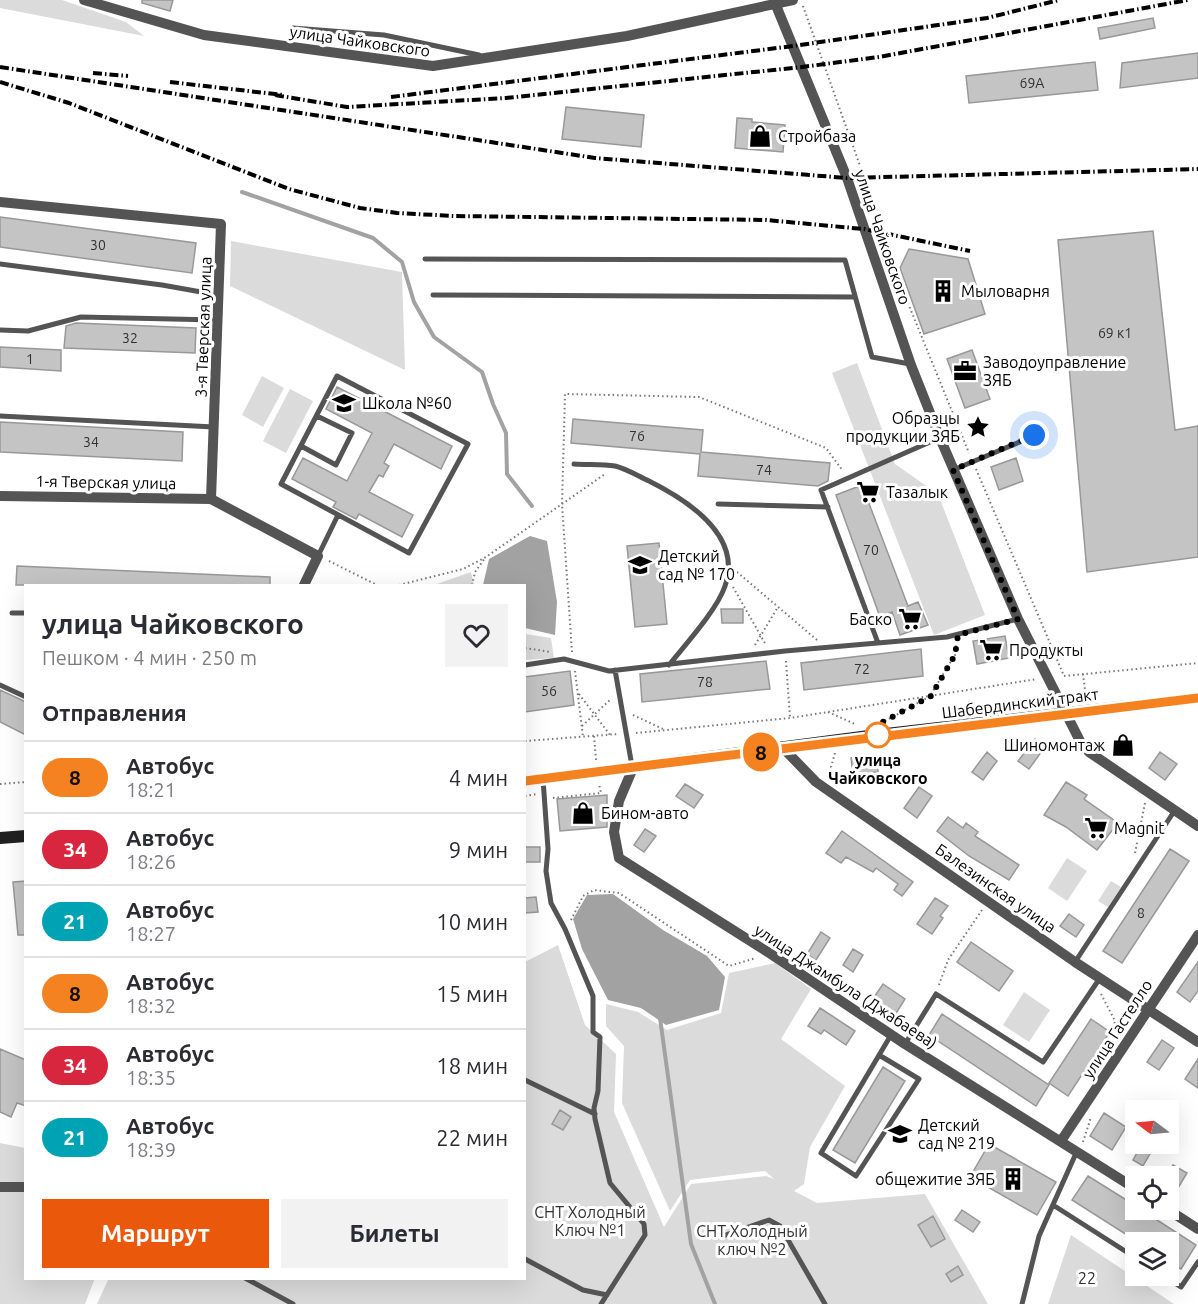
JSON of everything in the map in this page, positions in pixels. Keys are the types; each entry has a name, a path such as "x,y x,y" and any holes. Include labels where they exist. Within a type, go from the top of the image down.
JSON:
{"main road":[{"name":"Шабердинский тракт","path":"526,781 784,749 868,733 1067,714 1198,698"},
{"path":"0,838 24,836"}],"street":[{"name":"улица Чайковского","path":"84,0 204,35 433,66 627,36 791,0"},
{"name":"улица Чайковского","path":"775,3 847,178 911,365 953,470 1018,619 1081,743 1089,752 1198,826"},
{"name":"3-я Тверская улица","path":"0,202 221,224 211,499"},
{"name":"1-я Тверская улица","path":"0,496 211,499"},
{"path":"211,499 318,556 304,584"},
{"name":"Балезинская улица","path":"784,749 816,782 1075,962 1198,1042"},
{"name":"улица Джамбула (Джабаева)","path":"633,768 620,801 614,832 619,858 771,954 905,1044 1125,1182"},
{"name":"улица Гастелло","path":"1061,1141 1198,934"},
{"path":"0,1187 24,1187"},
{"path":"1179,1216 1198,1228"}],"lane":[{"path":"293,28 384,35 490,57"},
{"path":"425,259 845,260 872,357 911,365"},
{"path":"0,264 162,285 220,295"},
{"path":"433,295 855,297"},
{"path":"0,330 28,331 81,317 219,320"},
{"path":"337,376 468,444 409,553 281,484 301,446 337,376"},
{"path":"0,416 214,427"},
{"path":"301,446 336,465 352,433 317,416"},
{"path":"953,470 1034,435"},
{"path":"878,643 821,490 940,438"},
{"path":"574,464 616,466 671,492 709,520 727,552 729,566 725,587 704,620 669,665"},
{"path":"717,504 828,507"},
{"path":"318,556 338,515"},
{"path":"12,613 24,613"},
{"path":"526,665 564,659 609,671 785,651 958,635 1018,619"},
{"path":"615,670 633,768"},
{"path":"0,685 24,696"},
{"path":"542,779 548,849 546,871 551,903 565,929 593,996 593,1032 600,1037 598,1091 594,1108 610,1183 644,1224 645,1235 601,1304"},
{"path":"1075,962 1175,810"},
{"path":"905,1044 936,994 1043,1062 1100,978"},
{"path":"879,1054 919,1079 856,1176 821,1153 879,1054 891,1035"},
{"path":"526,1080 595,1114"},
{"path":"1023,1304 1039,1236 1077,1151"},
{"path":"1053,1205 1125,1251"},
{"path":"720,1237 769,1220 780,1226 825,1304"},
{"path":"526,1260 583,1290 607,1295"},
{"path":"1179,1286 1181,1287 1198,1262"},
{"path":"249,1280 293,1304"}],"path":[{"path":"791,0 804,6 881,219 899,281 973,462 1065,676"},
{"path":"583,737 573,662 562,504 566,394 699,397 826,448 849,478"},
{"path":"403,584 463,569 486,557 616,466"},
{"path":"318,556 375,584"},
{"path":"472,584 475,572 486,557"},
{"path":"729,566 826,648"},
{"path":"727,577 771,653"},
{"path":"750,655 760,634 778,607"},
{"path":"828,712 868,733 931,696 955,655 958,635"},
{"path":"526,648 549,651 564,659"},
{"path":"785,651 790,718"},
{"path":"526,741 627,734 790,718 1048,677 1198,663"},
{"path":"582,726 619,691"},
{"path":"578,692 610,735"},
{"path":"622,710 666,730"},
{"path":"836,748 831,767 837,782"},
{"path":"0,784 24,782"},
{"path":"1134,857 1148,791"},
{"path":"571,928 571,917 583,896 594,890 619,893 729,966 771,954"},
{"path":"936,994 948,960 988,902"}],"green space":[{"path":"0,0 62,0 126,22 144,36 0,8"},
{"path":"231,241 402,272 405,370 230,286"},
{"path":"857,363 895,464 938,494 985,615 934,635 832,373"},
{"path":"262,376 284,388 263,427 242,415"},
{"path":"290,389 313,401 286,453 263,441"},
{"path":"471,572 474,584 437,584"},
{"path":"526,634 551,638 554,658 526,660"},
{"path":"1067,858 1087,871 1067,901 1048,888"},
{"path":"1111,881 1121,887 1108,907 1098,901"},
{"path":"558,945 585,1025 616,1054 614,1112 664,1227 691,1184 766,1176 774,1179 765,1171 690,1180 670,1211 622,1103 624,1046 606,1026 606,1004 638,1012 667,1030 721,1013 729,973 775,963 811,989 781,1039 845,1086 810,1147 804,1184 794,1191 817,1203 925,1194 988,1304 97,1304 108,1280 526,1280 526,961"},
{"path":"1024,992 1050,1010 1029,1042 1003,1025"},
{"path":"0,1143 24,1148 24,1280 94,1280 85,1304 0,1304"},
{"name":"22","path":"1071,1235 1125,1271 1125,1286 1147,1286 1174,1304 1048,1304"}],"shaded area":[{"path":"530,536 547,541 557,602 555,635 526,628 526,584 483,584 489,559"},
{"path":"613,894 663,930 707,956 725,977 719,1010 666,1025 641,1008 608,1000 582,949 573,919 587,895"}],"building":[{"path":"142,0 173,0 170,11 142,3"},
{"path":"1153,18 1155,28 1100,39 1098,28"},
{"path":"1198,53 1198,78 1120,88 1122,63"},
{"path":"1095,62 1098,90 969,103 966,76"},
{"path":"566,107 644,115 641,147 562,139"},
{"name":"Стройбаза","path":"737,118 785,125 783,152 735,148"},
{"path":"0,217 196,243 192,273 0,247"},
{"path":"1153,231 1175,430 1198,426 1198,557 1087,572 1058,240"},
{"name":"Мыловарня","path":"909,249 968,259 985,314 924,334 900,268"},
{"path":"76,323 196,328 195,353 64,348 66,326"},
{"path":"0,347 61,350 61,371 0,367"},
{"name":"Заводоуправление ЗЯБ","path":"972,350 990,399 965,408 947,359"},
{"path":"337,387 452,446 441,469 394,444 384,463 389,466 383,477 379,475 369,492 413,515 402,537 359,514 356,519 333,507 336,502 292,479 303,458 347,481 372,433 326,409"},
{"path":"573,419 703,430 701,452 830,463 828,481 818,486 698,476 700,454 571,443"},
{"path":"0,422 183,432 182,461 0,452"},
{"path":"1016,458 1023,481 999,490 991,467"},
{"path":"862,485 908,606 918,602 928,625 900,635 892,612 880,617 836,495"},
{"path":"659,543 667,624 635,627 627,546"},
{"path":"17,566 270,577 270,584 16,585"},
{"path":"721,609 743,609 743,623 722,623"},
{"name":"Продукты","path":"1005,636 1009,658 977,664 973,641"},
{"path":"921,649 923,676 804,690 801,663"},
{"path":"766,661 770,689 642,702 640,674"},
{"path":"570,671 574,705 526,712 526,677"},
{"path":"0,690 24,701 24,734 0,722"},
{"name":"Шиномонтаж","path":"1122,737 1132,744 1125,752 1115,745"},
{"path":"1035,739 1045,747 1029,769 1018,761"},
{"path":"987,752 997,761 983,780 972,772"},
{"path":"1160,752 1177,764 1165,780 1149,768"},
{"path":"876,755 878,772 853,774 851,758"},
{"path":"1066,782 1087,795 1084,799 1118,823 1097,850 1066,827 1044,815"},
{"path":"685,784 703,795 694,808 676,796"},
{"path":"919,787 932,796 917,818 904,808"},
{"name":"Бином-авто","path":"607,795 607,827 560,831 557,799"},
{"path":"948,817 963,828 966,823 978,832 975,836 1019,865 1009,880 969,856 937,831"},
{"path":"645,829 656,836 644,852 634,845"},
{"path":"842,831 913,882 902,896 894,890 898,884 876,868 873,872 846,857 841,863 826,853"},
{"path":"526,847 540,847 540,862 526,862"},
{"path":"1170,849 1189,861 1122,963 1103,951"},
{"path":"24,881 24,935 18,935 13,882"},
{"path":"536,897 538,912 526,913 526,898"},
{"path":"935,898 948,906 940,916 943,918 932,934 917,924"},
{"path":"1069,914 1084,925 1076,937 1060,926"},
{"path":"821,932 830,938 816,960 807,954"},
{"path":"971,942 1013,971 999,991 957,962"},
{"path":"853,949 863,955 853,972 843,965"},
{"path":"1198,962 1198,991 1190,1002 1177,992"},
{"path":"883,984 905,999 895,1015 872,1000"},
{"path":"820,1008 855,1031 846,1045 824,1030 821,1034 808,1026"},
{"path":"942,1014 1049,1085 1036,1106 929,1035"},
{"path":"1091,1019 1110,1032 1068,1096 1049,1083"},
{"path":"1162,1040 1174,1048 1159,1070 1147,1062"},
{"path":"0,1049 24,1059 24,1105 17,1103 11,1117 0,1112"},
{"path":"1198,1059 1198,1088 1185,1079"},
{"path":"883,1067 905,1081 855,1163 833,1150"},
{"path":"560,1110 571,1117 563,1130 552,1124"},
{"path":"1104,1113 1125,1126 1112,1150 1090,1136"},
{"name":"общежитие ЗЯБ","path":"989,1144 1056,1182 1037,1215 970,1177"},
{"path":"1136,1154 1150,1154 1143,1166 1133,1160"},
{"path":"1179,1168 1187,1173 1179,1186"},
{"path":"1088,1176 1125,1199 1125,1220 1157,1220 1176,1232 1125,1234 1072,1200"},
{"path":"962,1210 980,1222 973,1232 955,1220"},
{"path":"933,1216 945,1239 931,1247 918,1225"},
{"path":"1179,1234 1196,1245 1181,1269 1179,1268"},
{"path":"958,1266 963,1275 951,1282 946,1274"}],"waterway":[{"path":"242,192 373,238 402,262 414,302 434,337 482,372 506,433 507,474 532,506"},
{"path":"660,1018 691,1244 715,1304"}],"railway":[{"path":"391,97 793,46 987,18 1059,0"},
{"path":"275,95 347,107 506,98 879,57 1188,0"},
{"path":"0,67 595,158 847,178 1198,169"},
{"path":"93,73 128,76"},
{"path":"0,82 69,103 289,189 360,208 397,213 454,216 766,220 864,229 970,251"},
{"path":"170,82 283,95"}],"bus line":[{"name":"8","path":"526,781 784,749 869,736 1198,698"}],"place":[{"name":"Стройбаза","path":"760,136"},
{"name":"Мыловарня","path":"943,291"},
{"name":"Заводоуправление ЗЯБ","path":"965,371"},
{"name":"Школа №60","path":"344,403"},
{"name":"Образцы продукции ЗЯБ","path":"978,427"},
{"name":"Тазалык","path":"868,492"},
{"name":"Детский сад № 170","path":"640,565"},
{"name":"Баско","path":"910,619"},
{"name":"Продукты","path":"991,650"},
{"name":"улица Чайковского","path":"878,735"},
{"name":"Шиномонтаж","path":"1123,745"},
{"name":"Бином-авто","path":"583,813"},
{"name":"Magnit","path":"1096,828"},
{"name":"Детский сад № 219","path":"900,1134"},
{"name":"общежитие ЗЯБ","path":"1013,1179"}],"route":[{"path":"878,735 869,736 868,730 931,696 955,655 958,635 1018,619 953,470 1034,435"}],"park label":[{"name":"СНТ Холодный Ключ №1","path":"590,1221"},
{"name":"СНТ Холодный ключ №2","path":"752,1240"}]}
